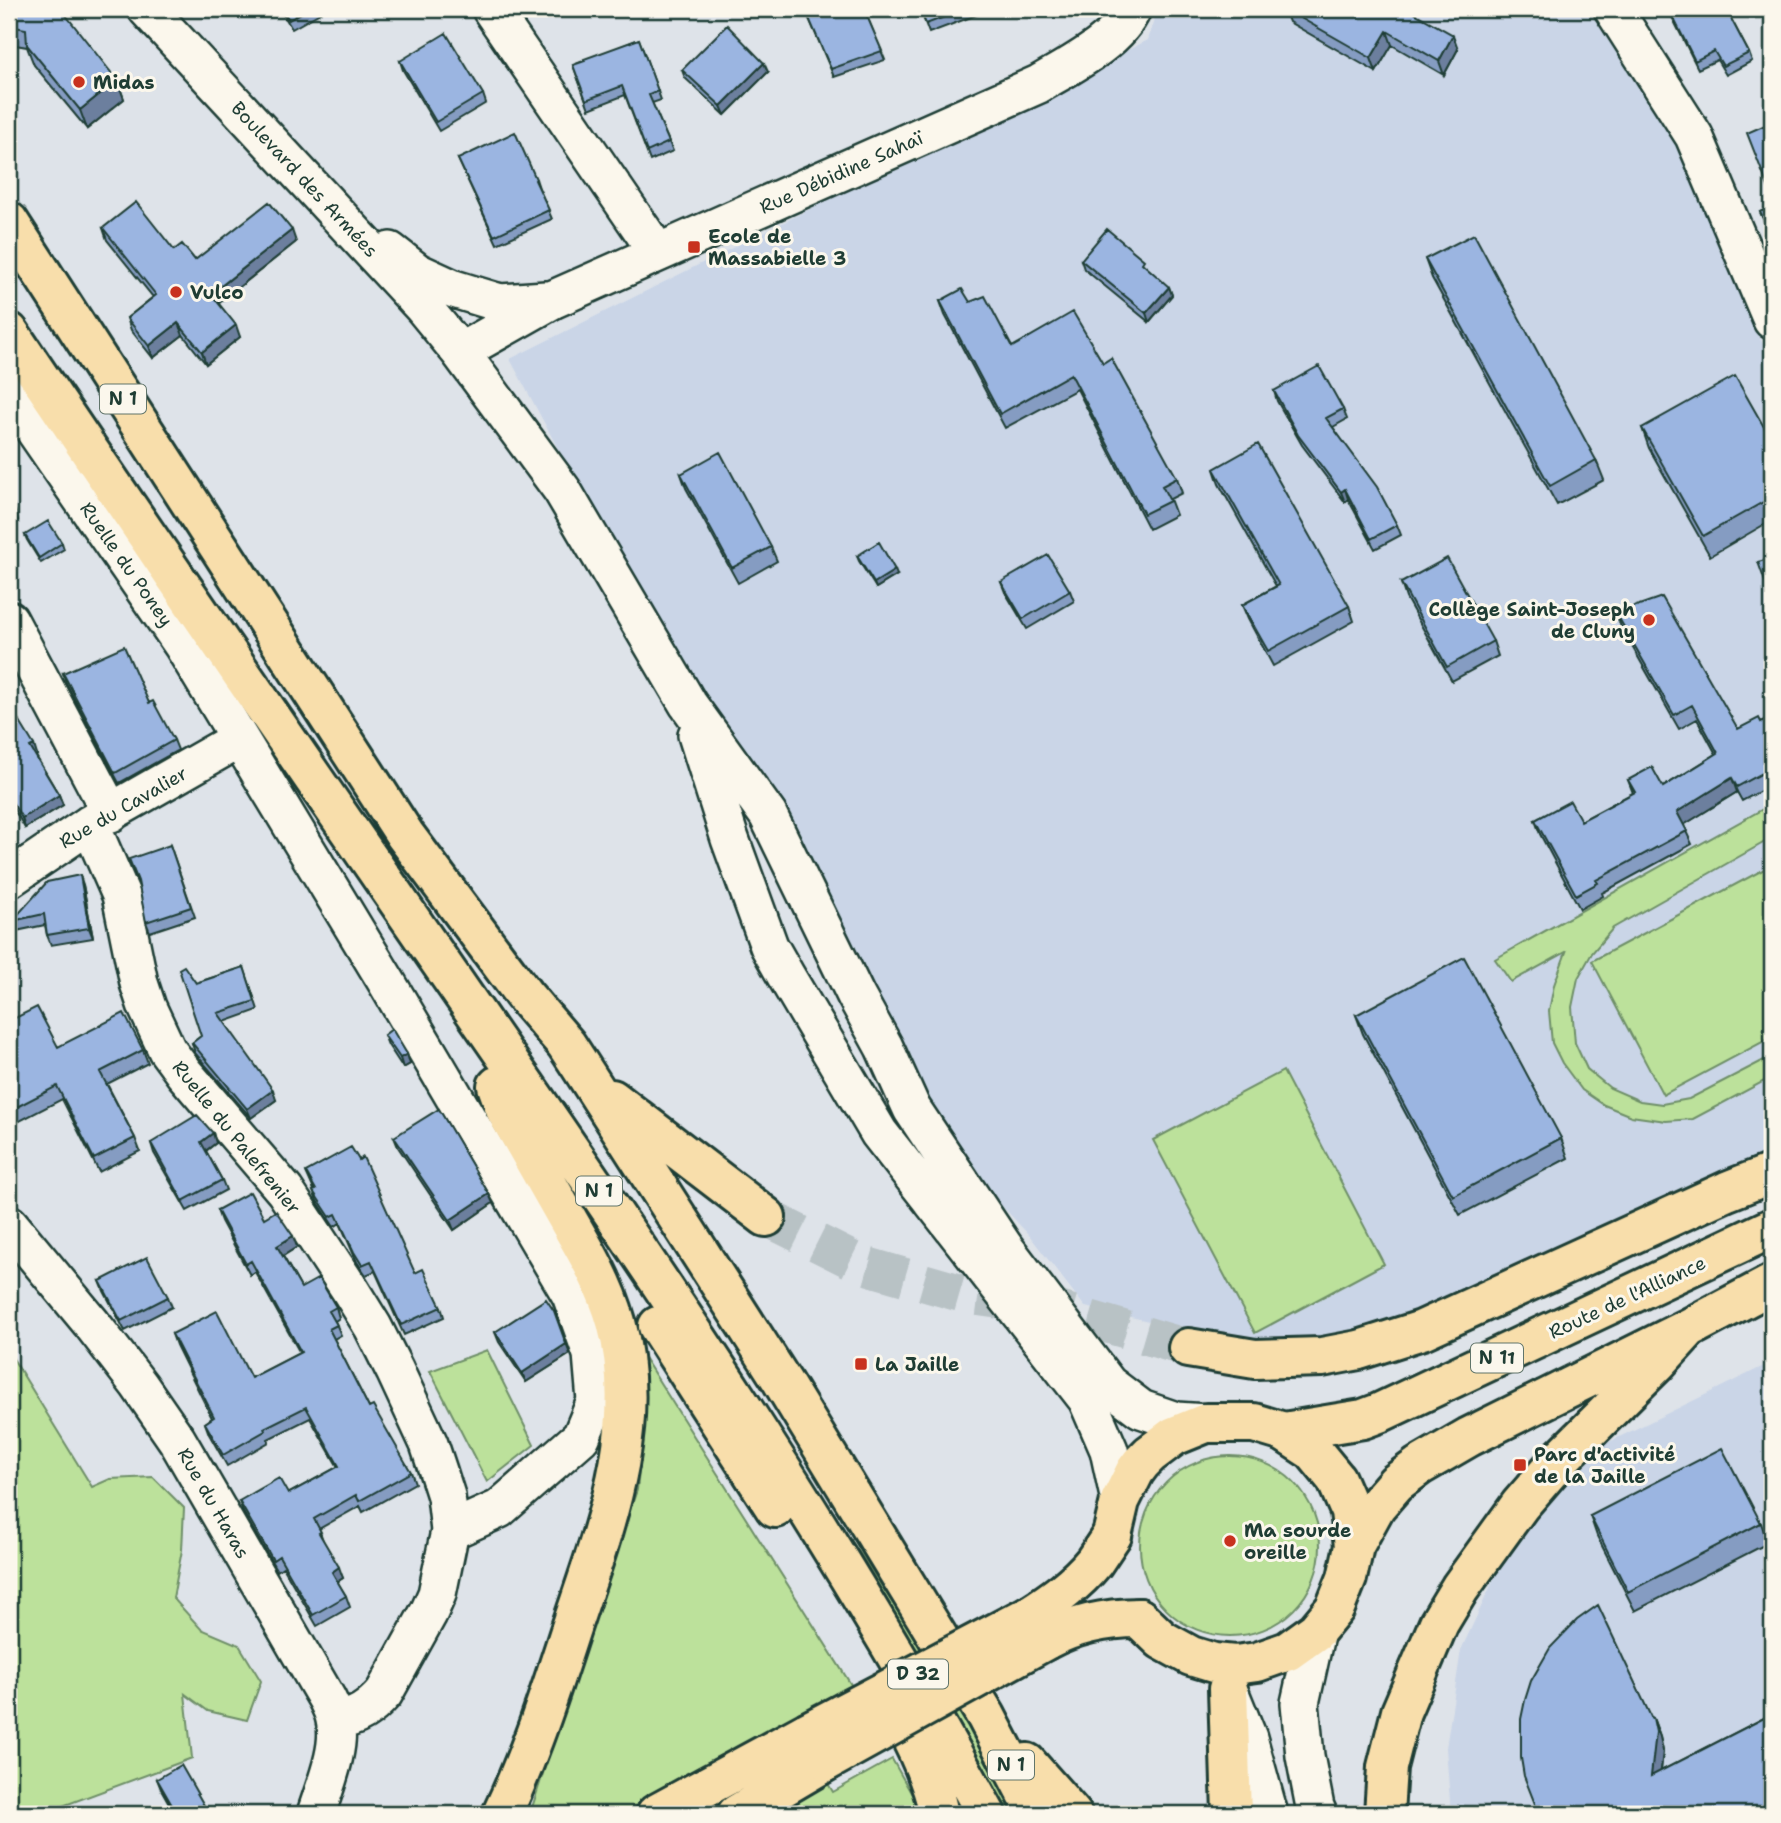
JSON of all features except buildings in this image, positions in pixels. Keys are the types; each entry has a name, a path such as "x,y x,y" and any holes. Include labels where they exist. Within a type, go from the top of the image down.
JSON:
{"main road":[{"name":"N 1","path":"9,222 405,835 524,995 566,1044 592,1084 782,1381 986,1716 1037,1814"},
{"name":"N 1","path":"9,332 181,588 569,1148 726,1380 862,1597 986,1814"},
{"path":"181,588 190,617 497,1086 642,1301 827,1590 908,1732 935,1797 939,1814"},
{"path":"592,1084 766,1217"},
{"path":"497,1086 506,1111 588,1255 607,1296 622,1346 627,1414 616,1483 588,1577 545,1710 519,1780 502,1814"},
{"path":"1188,1348 1255,1359 1322,1357 1359,1350 1422,1330 1772,1173"},
{"name":"Route de l'Alliance","path":"1284,1432 1363,1419 1380,1413 1772,1228"},
{"path":"1233,1814 1221,1676 1235,1665 1257,1662 1288,1651 1316,1631 1335,1608 1347,1578 1354,1546 1376,1506 1396,1483 1419,1466 1469,1437 1772,1284"},
{"path":"1384,1814 1387,1767 1401,1712 1439,1623 1460,1588 1520,1506 1558,1461 1689,1328"},
{"path":"1116,1518 1135,1471 1150,1454 1174,1436 1206,1423 1254,1423 1284,1432 1313,1451 1336,1479 1350,1511 1354,1546"},
{"name":"D 32","path":"1038,1628 1057,1597 1093,1562 1116,1518"},
{"name":"D 32","path":"656,1814 817,1747 1038,1628 1072,1627 1115,1618 1139,1618 1162,1640 1221,1676"},
{"path":"986,1716 1072,1814"},
{"name":"D 32","path":"737,1814 817,1747"}],"street":[{"name":"Boulevard des Armées","path":"147,9 423,307 460,352 562,490 688,704"},
{"path":"492,9 658,253"},
{"name":"Rue Débidine Sahaï","path":"460,352 554,299 1039,84 1090,54 1128,21 1132,9"},
{"path":"1613,9 1694,136 1772,320"},
{"path":"315,191 417,272 454,289 500,303 554,299"},
{"name":"Ruelle du Poney","path":"9,393 182,644 386,981 571,1295 592,1354 596,1401 581,1437 499,1509 450,1531"},
{"name":"Ruelle du Palefrenier","path":"9,620 100,818 121,895 139,983 156,1030 184,1073 285,1191 349,1288 373,1327 429,1444 446,1496 450,1531 437,1594 429,1612 384,1693 358,1716 336,1721"},
{"path":"688,704 768,815 856,996 884,1047 912,1110 1004,1247 1108,1384 1142,1409 1176,1421 1206,1423"},
{"path":"688,704 730,839 777,961 879,1133 1087,1399 1109,1450 1116,1518"},
{"name":"Rue du Cavalier","path":"9,879 100,818 239,739"},
{"path":"799,916 807,918 828,938 828,966 817,979 807,982 777,961 777,929 787,920 799,916"},
{"name":"Rue du Haras","path":"9,1224 92,1324 177,1440 327,1699 336,1721 337,1736 316,1814"},
{"path":"1316,1631 1300,1703 1305,1756 1318,1814"},
{"path":"1221,1676 1248,1738 1269,1814"}],"shaded area":[{"path":"1157,9 1588,9 1678,147 1772,366 1772,1158 1417,1315 1327,1342 1249,1343 1085,1307 1029,1235 912,1109 510,359 1148,40"},
{"path":"1772,1362 1772,1814 1451,1814 1446,1748 1461,1650 1512,1540 1605,1444"}],"green space":[{"path":"1772,804 1772,838 1613,928 1592,953 1578,978 1572,1007 1575,1043 1587,1069 1610,1088 1640,1101 1662,1104 1689,1099 1772,1056 1772,1077 1693,1119 1666,1121 1631,1116 1604,1105 1582,1090 1562,1063 1552,1043 1549,1011 1554,985 1566,952 1511,982 1495,959"},
{"path":"1772,865 1772,1037 1663,1095 1592,961"},
{"path":"1283,1071 1384,1264 1255,1333 1153,1140"},
{"path":"638,1348 855,1691 629,1814 530,1814 637,1490 646,1406"},
{"path":"487,1350 534,1445 487,1482 430,1371"},
{"path":"9,1352 92,1487 110,1479 153,1477 184,1508 182,1550 173,1598 201,1629 239,1645 261,1681 247,1720 208,1711 185,1694 192,1758 41,1814 9,1814"},
{"path":"1230,1456 1264,1463 1280,1471 1293,1483 1305,1496 1313,1512 1320,1546 1313,1580 1305,1596 1293,1609 1280,1621 1264,1629 1230,1636 1196,1629 1180,1621 1167,1609 1155,1596 1147,1580 1140,1546 1147,1512 1155,1496 1167,1483 1180,1471 1196,1463"},
{"path":"810,1481 979,1735 1021,1814 1004,1814"},
{"path":"801,1739 833,1792 892,1759 923,1814 656,1814"}],"tunnel":[{"path":"766,1217 860,1264 971,1296 1045,1306 1188,1348"}],"place":[{"name":"Midas","path":"79,82"},
{"name":"Ecole de Massabielle 3","path":"694,247"},
{"name":"Vulco","path":"176,292"},
{"name":"Collège Saint-Joseph de Cluny","path":"1649,620"},
{"name":"La Jaille","path":"861,1364"},
{"name":"Parc d'activité de la Jaille","path":"1520,1465"},
{"name":"Ma sourde oreille","path":"1230,1541"}]}
